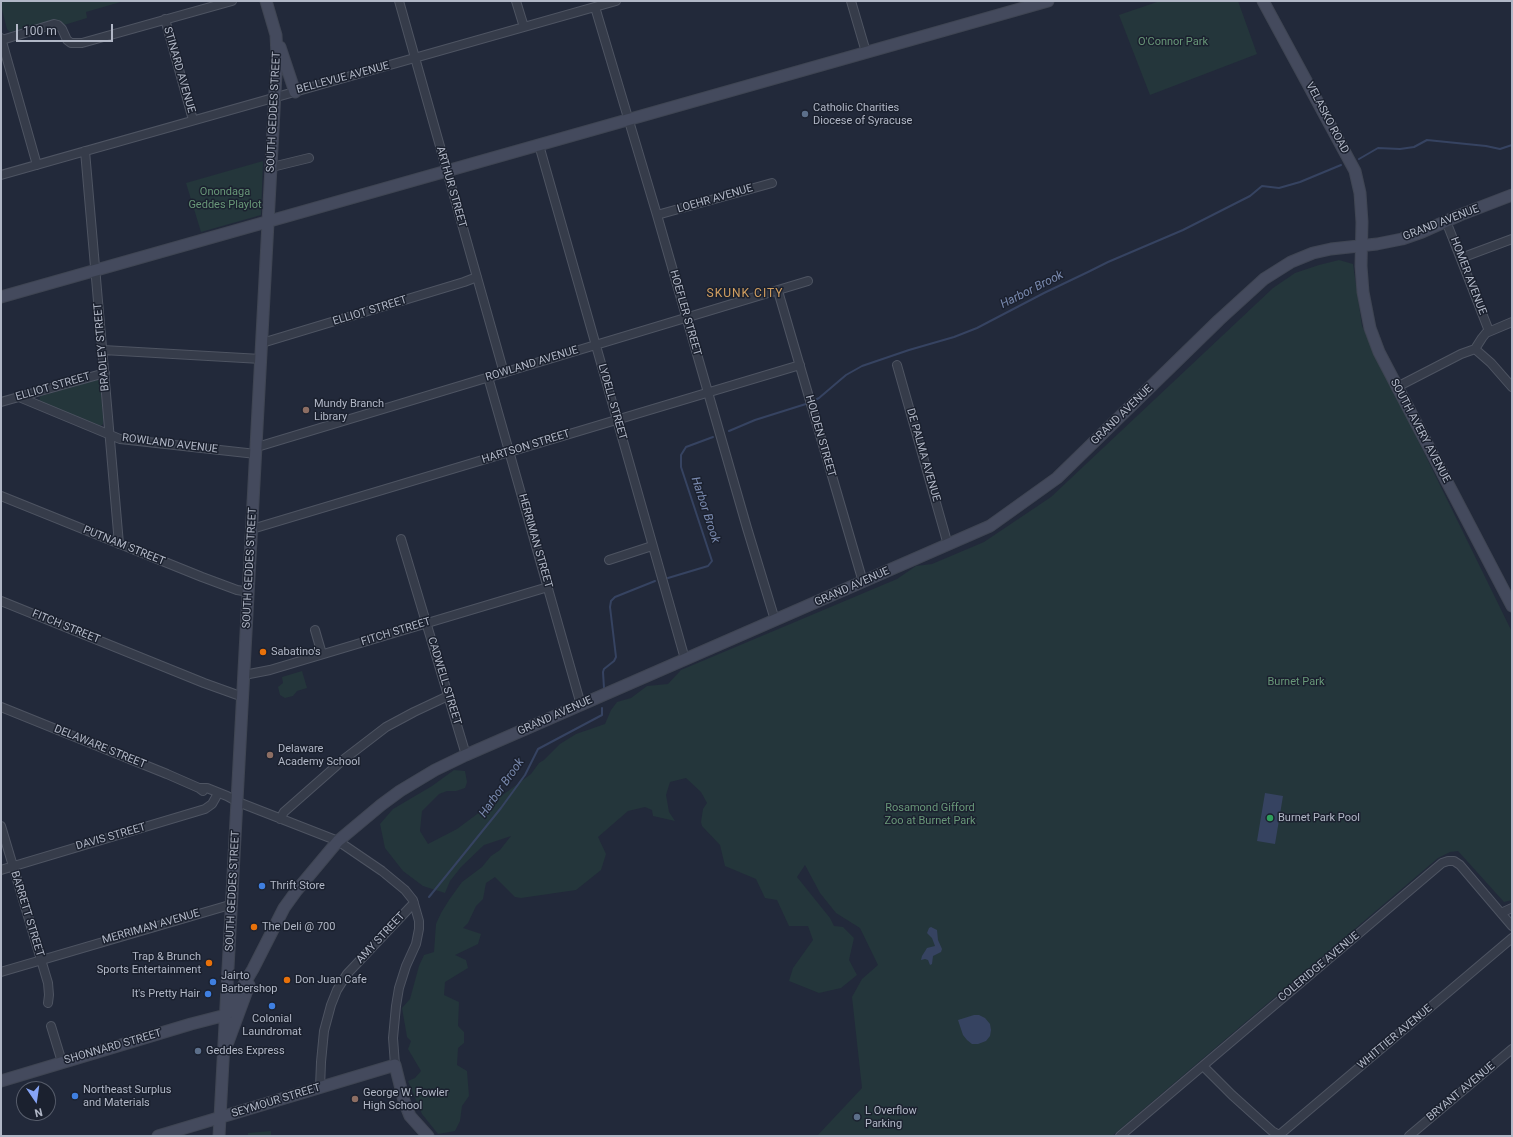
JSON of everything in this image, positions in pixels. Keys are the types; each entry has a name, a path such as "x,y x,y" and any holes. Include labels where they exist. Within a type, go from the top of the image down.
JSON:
{"street":[{"path":"37,164 1,39 54,24 58,25 62,29 67,40 76,44 232,1"},
{"name":"SOUTH GEDDES STREET","path":"219,1136 225,1050 268,222 276,97 276,35 266,1"},
{"name":"ARTHUR STREET","path":"399,1 504,373"},
{"path":"516,1 524,27"},
{"name":"BELLEVUE AVENUE","path":"1,175 616,1"},
{"path":"851,1 866,52"},
{"path":"1,297 1048,1"},
{"name":"VELASKO ROAD","path":"1263,1 1352,164 1360,193 1362,245"},
{"name":"HOEFLER STREET","path":"595,7 775,620"},
{"name":"STINARD AVENUE","path":"165,19 193,120"},
{"path":"276,35 295,92"},
{"name":"LYDELL STREET","path":"538,145 685,659"},
{"name":"BRADLEY STREET","path":"85,151 119,544"},
{"path":"272,167 310,158"},
{"name":"LOEHR AVENUE","path":"657,215 772,182"},
{"name":"GRAND AVENUE","path":"226,1015 253,969 284,908 338,841 400,791 435,770 466,755 996,523 1057,478 1214,325 1264,279 1291,262 1313,253 1330,249 1402,239 1512,195"},
{"name":"HOMER AVENUE","path":"1446,221 1489,331"},
{"path":"1461,258 1512,240"},
{"name":"SOUTH AVERY AVENUE","path":"1362,245 1361,266 1363,292 1370,328 1379,352 1512,606"},
{"name":"ELLIOT STREET","path":"262,343 477,277"},
{"name":"ROWLAND AVENUE","path":"19,397 120,439 256,451 504,373 808,281"},
{"name":"HOLDEN STREET","path":"778,290 862,582"},
{"path":"1397,387 1461,354 1475,349 1482,338 1489,331 1512,322"},
{"path":"1475,349 1491,363 1512,387"},
{"path":"103,350 262,359"},
{"name":"HARTSON STREET","path":"252,529 800,365"},
{"name":"DE PALMA AVENUE","path":"897,365 948,545"},
{"name":"ELLIOT STREET","path":"1,402 105,373"},
{"name":"HERRIMAN STREET","path":"488,378 581,705"},
{"name":"PUTNAM STREET","path":"1,496 216,582 237,590 249,592"},
{"name":"CADWELL STREET","path":"401,539 466,755"},
{"path":"609,560 652,546"},
{"name":"FITCH STREET","path":"244,675 270,670 548,587"},
{"name":"FITCH STREET","path":"1,601 204,683 243,697"},
{"path":"315,630 322,654"},
{"path":"280,819 284,812 344,760 386,727 448,696"},
{"name":"DELAWARE STREET","path":"1,707 199,788 225,801 238,802"},
{"name":"DELAWARE STREET","path":"199,788 207,788 280,819 338,841 382,871 406,890 414,902"},
{"name":"DAVIS STREET","path":"1,870 205,809 212,804 216,797"},
{"name":"BARRETT STREET","path":"1,826 50,990 48,1003"},
{"name":"COLERIDGE AVENUE","path":"1120,1136 1442,863 1454,861 1460,865 1512,926"},
{"path":"414,902 419,922 419,929 416,944 399,988 393,1038 395,1064 404,1101 410,1116 428,1136"},
{"name":"AMY STREET","path":"320,1088 324,1031 337,990 357,962 414,902"},
{"name":"MERRIMAN AVENUE","path":"1,972 233,904"},
{"path":"1501,913 1512,908"},
{"name":"WHITTIER AVENUE","path":"1279,1136 1512,938"},
{"path":"225,1050 239,1015 253,974 253,969"},
{"name":"SHONNARD STREET","path":"1,1081 226,1015"},
{"path":"52,1026 62,1062"},
{"name":"BRYANT AVENUE","path":"1409,1136 1512,1049"},
{"name":"SEYMOUR STREET","path":"158,1136 395,1064"},
{"path":"1203,1066 1232,1095 1279,1136"}],"green space":[{"path":"1,1 124,1 86,12 87,18 64,25 58,20 52,20 10,32 7,29"},
{"name":"O'Connor Park","path":"1160,1 1238,1 1257,54 1150,95 1119,15"},
{"name":"Onondaga Geddes Playlot","path":"263,161 261,215 201,232 186,183"},
{"name":"Burnet Park","path":"1339,260 1353,264 1362,326 1512,632 1512,900 1504,902 1458,851 1450,852 1438,858 1112,1136 817,1136 862,1088 852,997 862,979 878,965 860,928 836,913 820,893 805,865 797,877 830,918 834,926 843,927 854,938 849,960 857,975 841,988 819,993 789,981 793,968 813,940 808,926 789,926 777,900 765,898 756,879 725,866 720,845 702,826 701,822 703,809 707,803 701,792 686,778 670,782 666,795 669,812 675,821 653,816 652,810 645,807 628,811 598,837 606,854 601,870 576,890 521,898 515,897 495,877 486,883 483,899 476,906 468,923 463,928 481,934 478,944 455,955 466,960 468,968 445,982 444,995 459,1002 458,1026 464,1032 464,1043 458,1048 457,1065 467,1071 469,1096 462,1106 460,1121 455,1131 438,1134 422,1114 408,1081 415,1078 421,1071 408,1049 411,1041 407,1037 402,1008 410,999 419,966 424,955 434,952 436,924 449,900 462,882 482,867 491,856 500,850 511,836 484,845 461,867 450,881 445,893 423,886 403,871 385,848 380,824 393,809 432,786 454,770 465,771 467,782 465,788 439,794 422,811 420,831 428,844 457,829 531,774 539,763 560,744 576,734 605,724 611,710 617,702 631,698 647,686 668,684 681,670 897,579 916,566 932,564 984,542 1051,497 1273,288 1295,273"},
{"path":"99,380 100,383 103,417 103,424 101,426 39,401 41,396"},
{"path":"302,671 307,688 297,691 293,696 285,698 280,695 278,687 283,683 282,677"},
{"path":"271,1131 271,1136 248,1136 248,1133"}],"water":[{"name":"Burnet Park Pool","path":"1265,793 1283,796 1275,844 1257,841"},
{"path":"931,927 937,930 938,940 942,949 941,952 933,956 932,964 930,965 928,960 921,960 927,948 935,946 932,938 927,933"},
{"path":"979,1015 985,1018 990,1024 991,1030 990,1036 986,1041 978,1044 972,1044 967,1040 963,1035 958,1020"}],"waterway":[{"name":"Harbor Brook","path":"1359,159 1378,148 1400,149 1414,147 1427,140 1486,146 1500,149 1512,145"},
{"name":"Harbor Brook","path":"813,401 819,398 846,375 862,366 954,337 977,328 1108,262 1183,230 1250,196 1262,186 1279,188 1300,182 1341,165"},
{"name":"Harbor Brook","path":"729,431 755,420 809,403"},
{"name":"Harbor Brook","path":"668,578 708,566 712,561 681,467 681,455 686,447 713,437"},
{"name":"Harbor Brook","path":"604,688 604,669 614,661 616,657 610,607 611,601 615,597 655,581"},
{"name":"Harbor Brook","path":"429,897 501,808 525,775 538,749 602,715 602,708"}],"place":[{"name":"Catholic Charities Diocese of Syracuse","path":"805,114"},
{"name":"Mundy Branch Library","path":"306,410"},
{"name":"Sabatino's","path":"263,652"},
{"name":"Delaware Academy School","path":"270,755"},
{"name":"Burnet Park Pool","path":"1270,818"},
{"name":"Thrift Store","path":"262,886"},
{"name":"The Deli @ 700","path":"254,927"},
{"name":"Trap & Brunch Sports Entertainment","path":"209,963"},
{"name":"Don Juan Cafe","path":"287,980"},
{"name":"Jairto Barbershop","path":"213,982"},
{"name":"It's Pretty Hair","path":"208,994"},
{"name":"Colonial Laundromat","path":"272,1006"},
{"name":"Geddes Express","path":"198,1051"},
{"name":"Northeast Surplus and Materials","path":"75,1096"},
{"name":"George W. Fowler High School","path":"355,1099"},
{"name":"L Overflow Parking","path":"857,1117"}],"district":[{"name":"SKUNK CITY","path":"745,294"}],"park label":[{"name":"Rosamond Gifford Zoo at Burnet Park","path":"930,814"}]}
